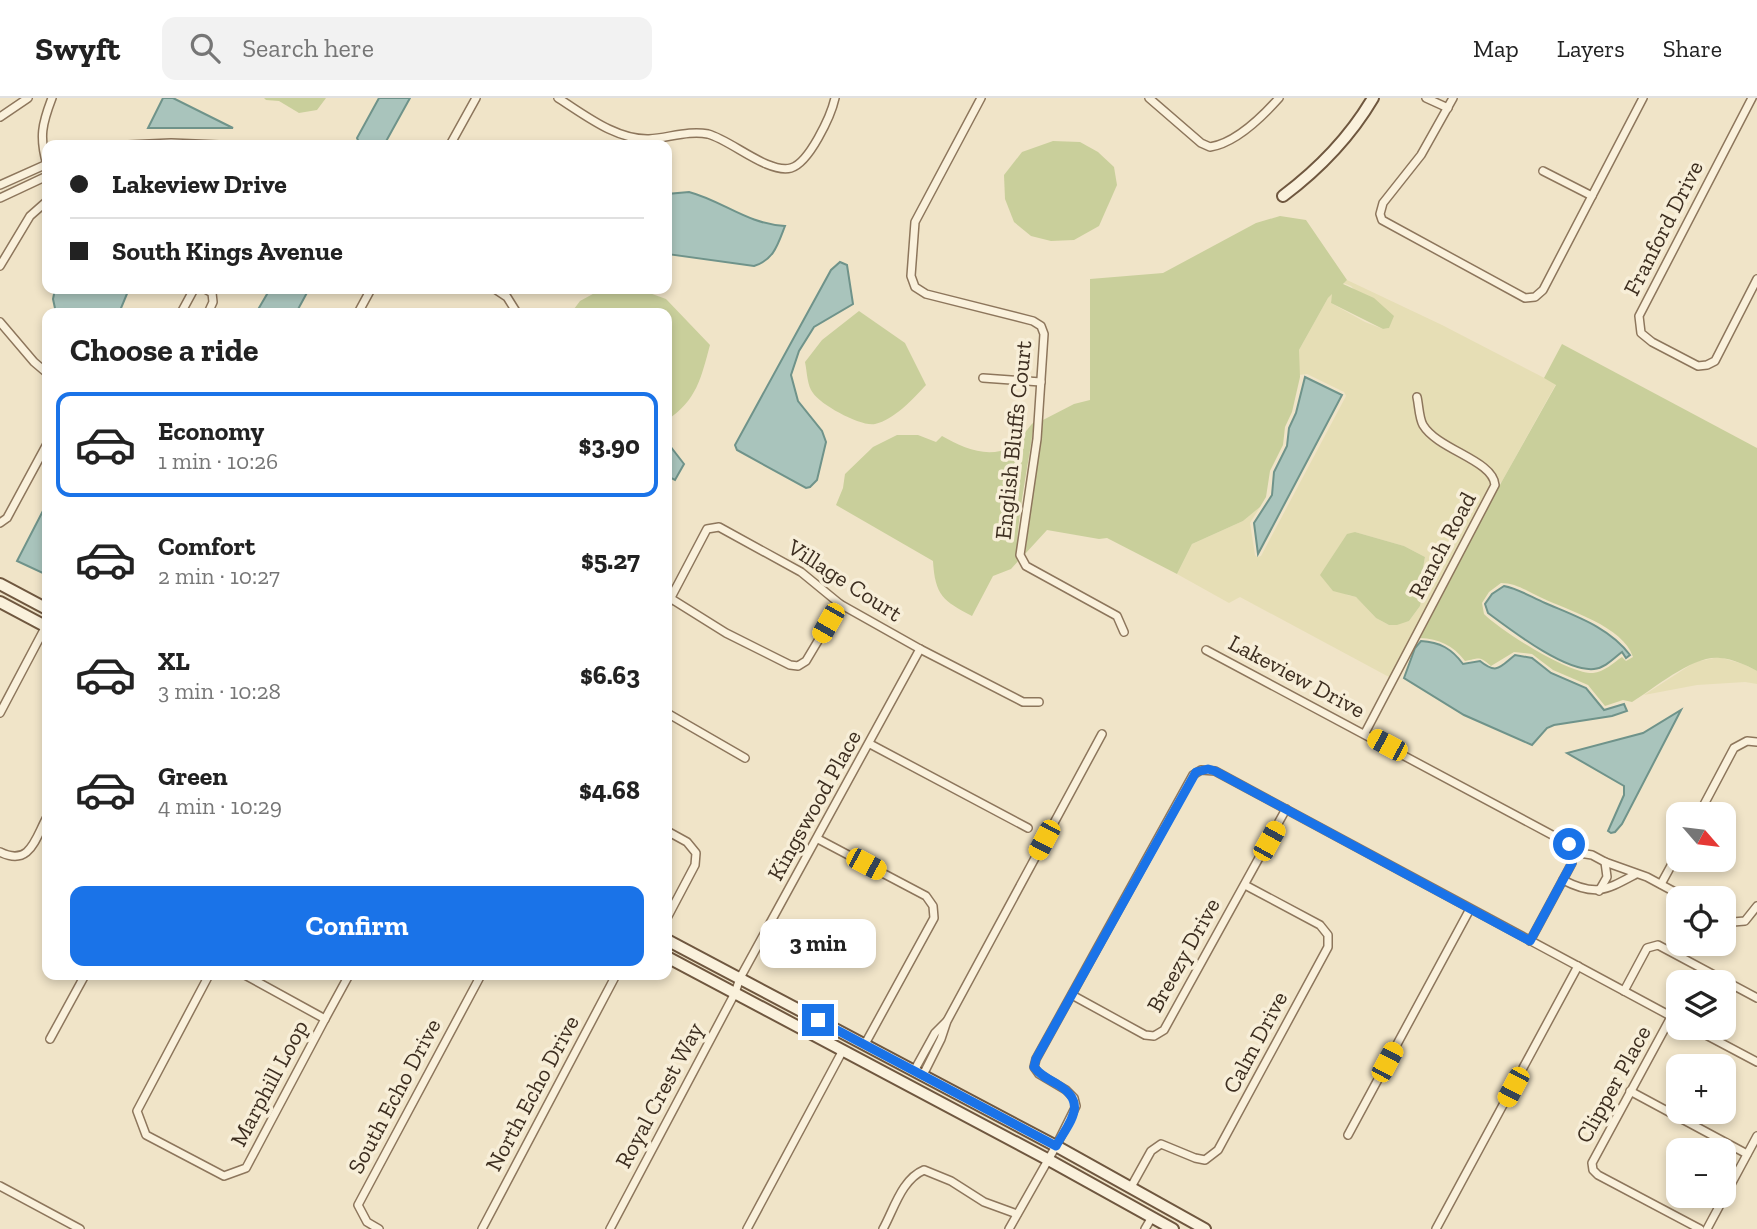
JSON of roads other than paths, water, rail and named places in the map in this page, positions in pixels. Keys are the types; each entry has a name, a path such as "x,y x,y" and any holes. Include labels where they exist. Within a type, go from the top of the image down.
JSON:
{"main road":[{"path":"1283,195 1313,172 1333,152 1349,134 1373,98"},
{"path":"0,584 42,606"},
{"path":"0,602 42,623"},
{"path":"672,943 1056,1146 1205,1229"},
{"path":"672,960 1173,1229"}],"street":[{"path":"0,117 28,98"},
{"path":"42,142 52,98"},
{"path":"453,140 476,98"},
{"path":"558,98 618,133 637,139 707,134 773,166 788,169 800,164 808,154 833,107 835,98"},
{"name":"English Bluffs Court","path":"981,98 915,222 911,276 915,287 926,294 1034,321 1041,326 1044,334 1037,439 1020,555 1026,566 1116,616 1124,632"},
{"path":"1149,98 1201,143 1210,147 1229,141 1279,98"},
{"path":"1426,98 1448,108"},
{"path":"1453,98 1421,155 1383,202 1380,214 1382,220 1525,298 1535,297 1543,290 1643,98"},
{"name":"Franford Drive","path":"1752,98 1639,316 1641,333 1652,342 1698,366 1707,365 1715,361 1757,279"},
{"path":"0,185 42,166"},
{"path":"1543,172 1592,196"},
{"path":"0,198 42,178"},
{"path":"0,266 30,216 42,205"},
{"path":"502,294 514,308"},
{"path":"1749,295 1757,300"},
{"path":"0,322 42,369"},
{"path":"983,378 1041,382"},
{"name":"Ranch Road","path":"1365,733 1495,485 1495,478 1487,469 1438,442 1422,424 1417,397"},
{"path":"0,523 6,518 42,453"},
{"name":"Village Court","path":"672,594 707,529 719,527 801,572 839,604 920,649 1023,702 1039,702"},
{"path":"672,603 790,666 806,661 839,604"},
{"path":"0,713 42,634"},
{"name":"Kingswood Place","path":"740,978 920,649"},
{"name":"Lakeview Drive","path":"1206,650 1564,840 1573,852"},
{"path":"672,716 745,758"},
{"path":"918,1073 941,1039 947,1021 1101,734"},
{"path":"1705,802 1734,748 1741,742 1757,742"},
{"path":"870,744 1028,828"},
{"path":"1009,1229 1076,1106 1074,1098 1066,1090 1039,1074 1034,1067 1036,1059 1196,772 1208,769 1215,771 1666,1014"},
{"name":"Breezy Drive","path":"1072,995 1145,1035 1154,1035 1164,1030 1286,809"},
{"path":"0,852 12,858 20,858 28,852 42,826"},
{"path":"672,834 687,842 696,853 695,865 672,909"},
{"path":"818,839 926,896 933,906 934,918 865,1044"},
{"path":"1530,941 1572,863 1573,852 1586,853 1666,887"},
{"path":"1599,892 1607,877 1605,862"},
{"path":"1661,884 1668,872"},
{"path":"1563,880 1583,889 1599,892 1636,874"},
{"name":"Calm Drive","path":"1131,1187 1151,1151 1161,1144 1206,1160 1218,1150 1328,947 1328,934 1320,925 1245,885"},
{"path":"1736,922 1744,922 1757,906"},
{"path":"1348,1135 1470,909"},
{"path":"1624,991 1647,948 1658,945 1757,998"},
{"path":"1436,1229 1578,966"},
{"name":"Royal Crest Way","path":"610,1229 735,993 740,978"},
{"path":"50,1039 82,980"},
{"name":"Marphill Loop","path":"206,980 137,1111 146,1135 224,1176 246,1168 346,980"},
{"name":"Marphill Loop","path":"254,980 325,1018"},
{"name":"South Echo Drive","path":"379,1229 367,1222 358,1205 478,980"},
{"name":"North Echo Drive","path":"482,1229 613,980"},
{"name":"Clipper Place","path":"1666,1033 1630,1091 1592,1163 1593,1170 1700,1229"},
{"path":"1716,1040 1757,1062"},
{"path":"747,1229 843,1050"},
{"path":"1630,1091 1747,1154"},
{"path":"1707,1229 1757,1136"},
{"path":"883,1229 906,1185 914,1174 924,1170 951,1181 984,1202 1017,1214"},
{"path":"0,1186 80,1229"},
{"path":"1145,1229 1152,1217"}],"water":[{"path":"163,98 173,98 233,128 148,128"},
{"path":"379,98 410,98 387,140 357,138"},
{"path":"689,192 747,217 785,226 771,255 754,266 672,255 672,194"},
{"path":"840,262 847,265 853,304 814,327 799,351 791,375 798,401 822,431 826,442 817,480 806,488 737,450 735,445 831,270"},
{"path":"54,294 127,294 121,308 55,308"},
{"path":"267,294 306,294 299,308 259,308"},
{"path":"1305,377 1342,395 1258,554 1254,523 1272,495 1274,472 1287,446 1289,428 1296,413"},
{"path":"672,448 684,464 675,480 672,478"},
{"path":"42,513 42,573 17,561"},
{"path":"1504,586 1591,623 1622,645 1630,655 1626,658 1622,652 1606,665 1594,669 1568,664 1554,657 1488,613 1485,604 1492,594"},
{"path":"1421,641 1445,647 1463,664 1480,661 1491,668 1498,668 1515,655 1532,658 1551,673 1586,688 1604,710 1624,704 1627,711 1554,725 1547,728 1532,745 1464,715 1404,678 1415,648"},
{"path":"1681,710 1622,824 1611,833 1608,831 1624,795 1624,786 1567,753 1643,733"}]}
